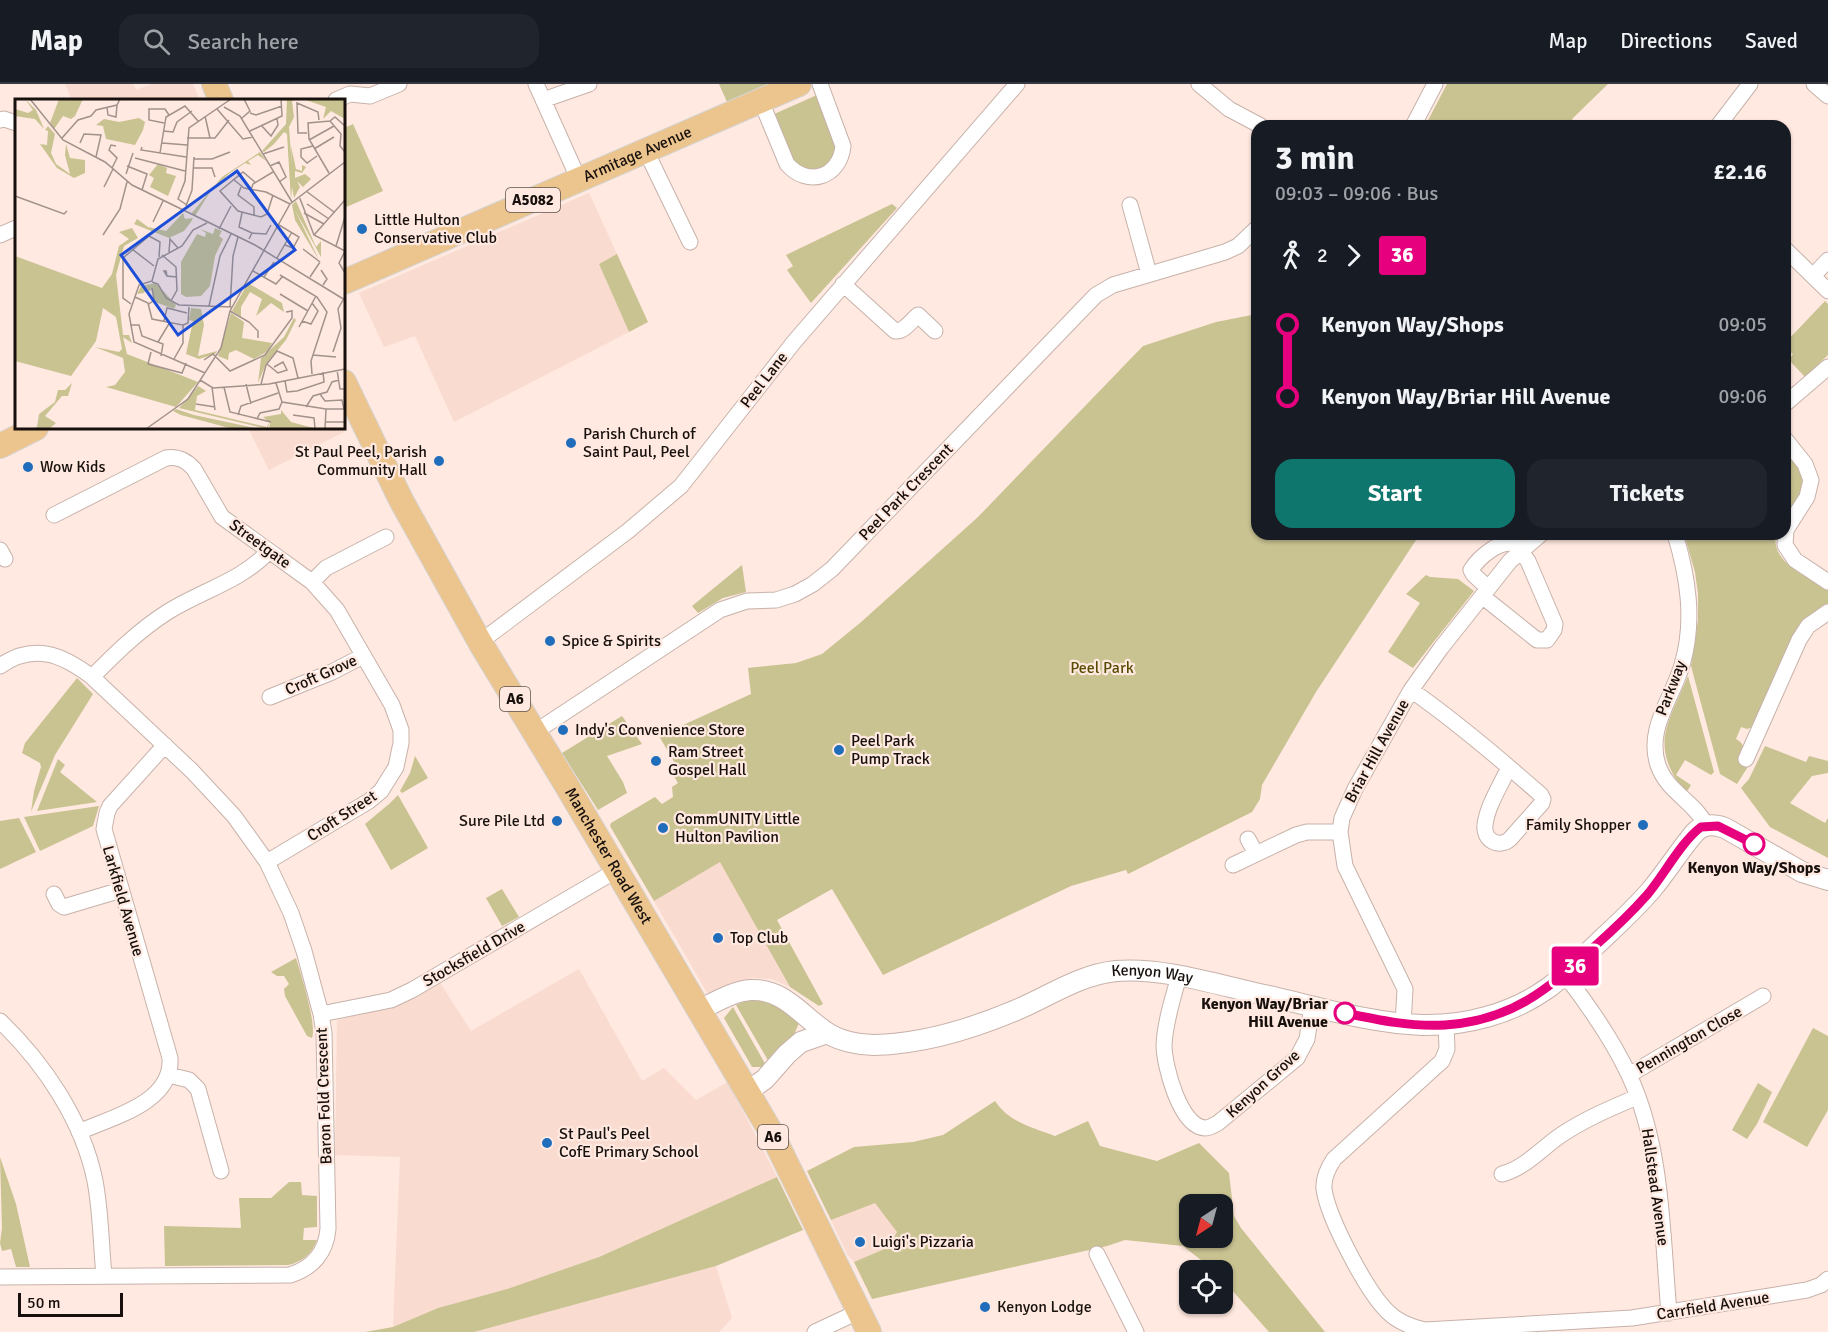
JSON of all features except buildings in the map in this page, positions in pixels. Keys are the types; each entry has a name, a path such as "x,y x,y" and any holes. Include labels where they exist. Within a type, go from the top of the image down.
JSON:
{"main road":[{"path":"214,84 221,99"},
{"name":"Armitage Avenue","path":"345,282 800,84"},
{"name":"Manchester Road West","path":"345,384 401,500 480,642 747,1092 797,1184 865,1322"},
{"path":"0,446 34,429"}],"street":[{"path":"338,99 350,94 370,96 399,84"},
{"path":"536,84 579,180"},
{"path":"543,100 589,84"},
{"path":"760,101 787,164 802,177 821,177 838,163 843,146 820,84"},
{"name":"Peel Lane","path":"480,642 628,531 681,486 794,342 1017,84"},
{"path":"1198,84 1229,109 1251,121"},
{"path":"1416,120 1435,84"},
{"path":"1723,120 1750,84"},
{"path":"1814,84 1828,96"},
{"path":"646,151 690,242"},
{"path":"1130,204 1149,274"},
{"path":"0,236 15,228"},
{"name":"Peel Park Crescent","path":"535,732 720,610 747,601 776,600 795,594 813,584 832,569 1096,296 1113,285 1226,252 1238,246 1251,234"},
{"path":"1791,255 1828,291"},
{"path":"1813,276 1828,260"},
{"path":"843,284 895,331 900,331 918,315 935,332"},
{"path":"1791,399 1828,367"},
{"path":"1791,447 1805,464 1811,480 1807,497 1791,522"},
{"name":"Streetgate","path":"65,514 166,458 173,457 188,463 194,469 222,517 312,582 337,610 363,656"},
{"path":"312,582 326,568 368,539 386,537"},
{"name":"Briar Hill Avenue","path":"1403,1024 1405,989 1345,866 1340,832 1342,818 1411,690 1485,592 1521,550 1534,540"},
{"name":"Parkway","path":"1677,540 1688,585 1689,614 1682,665 1657,724 1656,752 1664,779 1679,797 1698,811 1707,825"},
{"path":"1785,540 1785,545 1795,560 1828,582"},
{"path":"1509,543 1515,544 1521,550 1555,624 1552,635 1547,640 1537,640 1485,592 1473,574 1472,570 1483,555 1509,543"},
{"path":"92,677 146,627 168,612 251,567 269,550"},
{"path":"1746,759 1748,737 1799,640 1808,626 1828,612"},
{"name":"Baron Fold Crescent","path":"0,666 30,654 52,654 74,663 165,745 221,801 267,862 291,913 321,1014 325,1050 328,1229 327,1239 319,1256 307,1268 290,1275 0,1277"},
{"name":"Croft Grove","path":"274,692 332,672 363,656"},
{"name":"Croft Street","path":"267,862 369,801 381,791 396,767 401,742 398,718 363,656"},
{"path":"1411,690 1440,710 1509,767 1541,795 1542,802 1506,843 1500,844 1489,839 1484,827 1486,817 1509,767"},
{"name":"Larkfield Avenue","path":"165,745 110,806 106,813 104,829 170,1058 169,1075"},
{"path":"1707,825 1725,828 1802,872 1828,880"},
{"name":"Kenyon Way","path":"699,1010 728,996 749,990 761,990 782,998 802,1011 827,1033 860,1044 897,1043 928,1038 986,1022 1086,977 1127,971 1179,976 1403,1024 1446,1024 1476,1020 1511,1008 1546,989 1565,975 1642,899 1692,836 1701,827 1707,825"},
{"path":"1233,865 1284,840 1307,832 1340,832"},
{"path":"1248,839 1256,854"},
{"name":"Stocksfield Drive","path":"321,1014 380,1002 412,990 617,870"},
{"path":"54,894 59,904 64,907 121,890"},
{"name":"Hallstead Avenue","path":"1565,975 1599,1022 1629,1075 1637,1097 1652,1147 1669,1313"},
{"name":"Kenyon Grove","path":"1179,976 1164,1043 1166,1066 1168,1076 1187,1117 1200,1127 1211,1127 1218,1123 1297,1058 1307,1039 1312,1006"},
{"name":"Pennington Close","path":"1629,1075 1752,998"},
{"name":"Carrfield Avenue","path":"1446,1024 1447,1049 1442,1061 1334,1159 1324,1180 1329,1208 1380,1304 1389,1313 1416,1328 1446,1330 1607,1321 1807,1290 1821,1285 1828,1279"},
{"path":"2,1027 46,1075 79,1132 95,1179 104,1276"},
{"path":"747,1092 765,1079 801,1042 827,1033"},
{"path":"79,1132 147,1102 162,1088 169,1075 189,1080 198,1089 221,1171"},
{"path":"1502,1174 1520,1167 1578,1124 1637,1097"},
{"path":"1097,1254 1136,1332"},
{"path":"815,1332 865,1322"}],"shaded area":[{"path":"65,84 133,84 136,90 152,84 193,84 200,99 72,99"},
{"path":"589,193 617,254 599,264 629,332 454,422 415,336 384,347 359,293"},
{"path":"248,429 342,429 344,432 269,470"},
{"path":"720,861 790,987 772,979 752,978 709,996 654,901"},
{"name":"St Paul's Peel CofE Primary School","path":"579,969 642,1081 664,1068 696,1100 728,1082 777,1177 599,1257 507,1289 438,1308 393,1327 400,1157 335,1155 337,1020 388,1008 439,981 471,1031"},
{"path":"875,1202 898,1232 889,1247 854,1262 847,1254 831,1220"},
{"path":"716,1266 732,1318 719,1332 474,1332"}],"green space":[{"path":"719,84 768,84 727,102"},
{"path":"1447,84 1608,84 1573,120 1428,120"},
{"path":"817,95 838,143 830,163 820,169 809,170 801,167 788,152 772,115"},
{"path":"353,124 383,191 345,208 345,128"},
{"path":"892,204 897,208 811,303 787,270 793,266 786,255"},
{"path":"617,254 648,322 629,332 599,264"},
{"path":"1825,301 1828,304 1828,355 1805,377 1791,362 1793,354 1791,352 1791,337"},
{"name":"Peel Park","path":"1251,315 1251,540 1416,540 1316,692 1262,785 1260,799 1252,812 1128,874 1126,870 1071,886 883,975 832,889 777,920 823,1004 819,1006 790,987 720,862 654,901 610,826 611,823 655,797 662,804 673,797 672,787 678,783 670,770 676,765 659,736 751,694 748,668 796,663 822,654 978,517 1143,346 1216,322"},
{"path":"1791,458 1802,477 1801,491 1791,509"},
{"path":"1686,540 1776,540 1779,553 1792,568 1828,590 1828,605 1753,727 1747,729 1741,727 1736,739 1744,747 1749,765 1737,784 1720,774 1691,666 1698,620 1695,572"},
{"path":"742,565 746,592 723,598 698,613 692,606"},
{"path":"1426,575 1458,579 1474,591 1413,668 1388,652 1420,603 1406,594"},
{"path":"1688,676 1714,772 1711,775 1685,760 1676,775 1691,785 1688,790 1684,791 1673,775 1667,760 1665,734"},
{"path":"77,678 93,694 55,755 31,812 41,767 40,763 22,753 25,743"},
{"path":"622,716 642,744 607,756 627,793 598,810 562,753"},
{"path":"1765,746 1806,762 1809,756 1828,761 1828,773 1812,776 1790,803 1825,823 1828,818 1828,858 1770,827 1741,788 1749,779"},
{"path":"415,756 428,778 402,793 400,791 410,773"},
{"path":"58,759 65,765 60,772 97,802 37,811"},
{"path":"398,795 428,848 391,870 365,824"},
{"path":"99,806 93,826 40,851 24,817"},
{"path":"19,818 36,852 0,869 0,821"},
{"path":"502,889 519,917 502,926 486,898"},
{"path":"296,958 310,1011 312,1038 307,1036 285,996 284,989 289,984 284,976 277,976 271,972"},
{"path":"749,999 777,1005 799,1023 793,1037 770,1064 736,1005"},
{"path":"733,1007 767,1067 752,1067 724,1018"},
{"path":"1813,1028 1828,1036 1828,1110 1807,1147 1763,1122"},
{"path":"1758,1083 1772,1092 1747,1139 1732,1130"},
{"path":"995,1101 1014,1119 1055,1136 1088,1121 1100,1146 1157,1161 1199,1143 1229,1173 1231,1194 1179,1194 1179,1246 1125,1240 872,1299 854,1262 889,1247 897,1232 875,1203 831,1220 807,1171 854,1147 913,1142 943,1135"},
{"path":"0,1157 16,1204 30,1267 16,1267 11,1249 2,1251 0,1243 2,1228"},
{"path":"777,1177 803,1230 716,1266 474,1332 365,1332 393,1327 438,1308 507,1289 599,1257"},
{"path":"289,1182 301,1182 302,1195 317,1196 317,1227 304,1228 303,1240 317,1240 309,1253 298,1262 288,1265 165,1266 164,1226 241,1228 239,1198 271,1198"},
{"path":"1233,1207 1234,1216 1241,1228 1325,1332 1269,1332 1233,1291 1233,1260 1201,1260 1186,1248 1233,1248"}],"bus line":[{"name":"36","path":"1345,1013 1403,1024 1423,1025 1476,1020 1511,1008 1529,1000 1565,975 1653,887 1696,830 1707,825 1718,826 1754,844"}],"place":[{"name":"Little Hulton Conservative Club","path":"362,229"},
{"name":"Parish Church of Saint Paul, Peel","path":"571,443"},
{"name":"St Paul Peel, Parish Community Hall","path":"439,461"},
{"name":"Wow Kids","path":"28,467"},
{"name":"Spice & Spirits","path":"550,641"},
{"name":"Indy's Convenience Store","path":"563,730"},
{"name":"Peel Park Pump Track","path":"839,750"},
{"name":"Ram Street Gospel Hall","path":"656,761"},
{"name":"Sure Pile Ltd","path":"557,821"},
{"name":"Family Shopper","path":"1643,825"},
{"name":"CommUNITY Little Hulton Pavilion","path":"663,828"},
{"name":"Kenyon Way/Shops","path":"1754,844"},
{"name":"Top Club","path":"718,938"},
{"name":"Kenyon Way/Briar Hill Avenue","path":"1345,1013"},
{"name":"St Paul's Peel CofE Primary School","path":"547,1143"},
{"name":"Luigi's Pizzaria","path":"860,1242"},
{"name":"Kenyon Lodge","path":"985,1307"}]}
